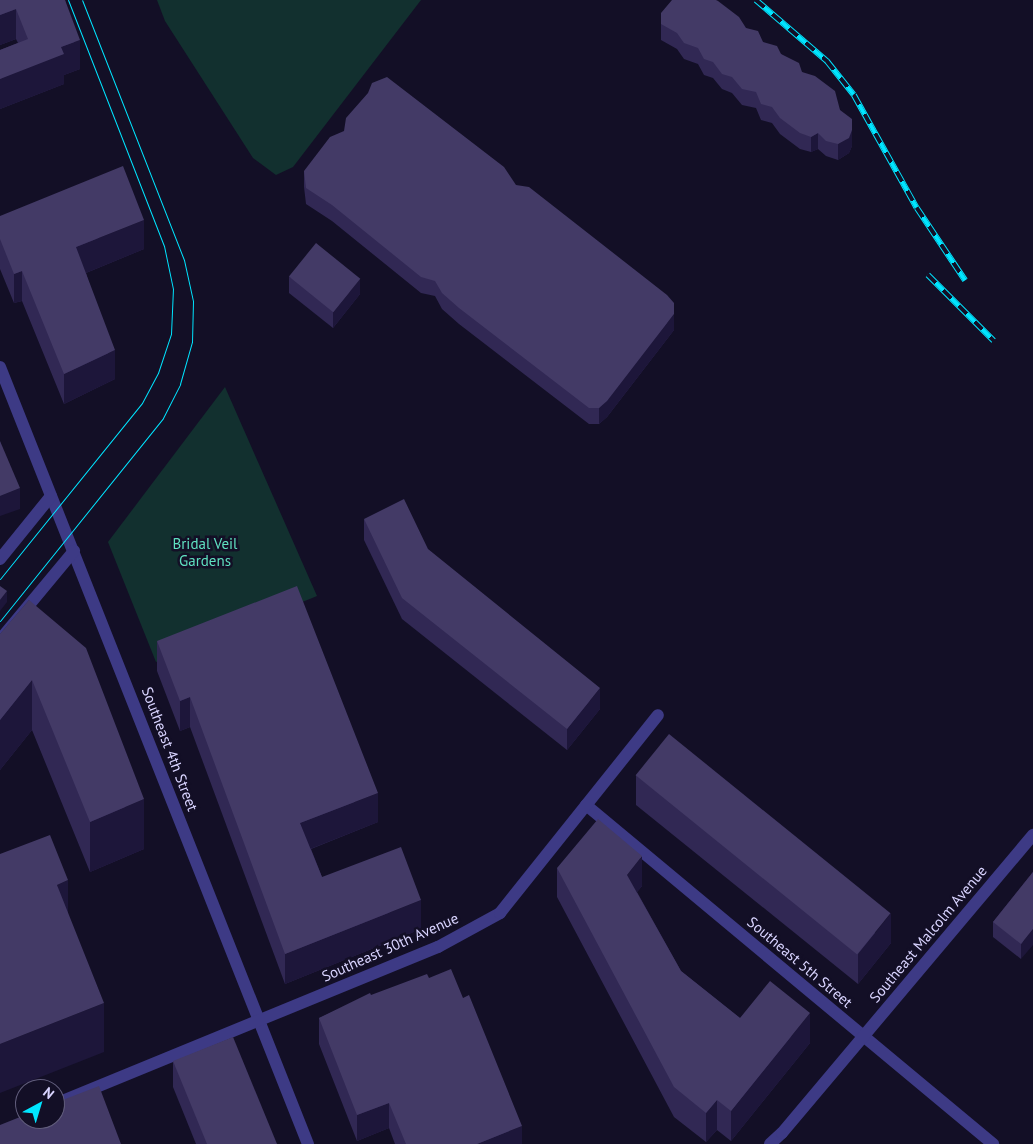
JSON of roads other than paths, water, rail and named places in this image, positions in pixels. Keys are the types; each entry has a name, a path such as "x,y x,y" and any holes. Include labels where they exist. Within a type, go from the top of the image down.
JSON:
{"street":[{"name":"Southeast 4th Street","path":"0,367 308,1144"},
{"path":"0,559 51,496"},
{"path":"0,640 74,550"},
{"name":"Southeast 30th Avenue","path":"65,1100 438,947 500,913 658,714"},
{"name":"Southeast 5th Street","path":"586,805 993,1144"},
{"name":"Southeast Malcolm Avenue","path":"770,1144 864,1036 1033,835"}],"tram line":[{"path":"0,579 142,403 158,373 171,334 173,289 164,246 68,0"},
{"path":"0,621 163,418 180,384 192,342 193,301 184,260 82,0"}],"railway":[{"path":"756,0 827,61 854,95 917,208 965,280"},
{"path":"928,275 994,341"}],"park label":[{"name":"Bridal Veil Gardens","path":"205,552"}]}
